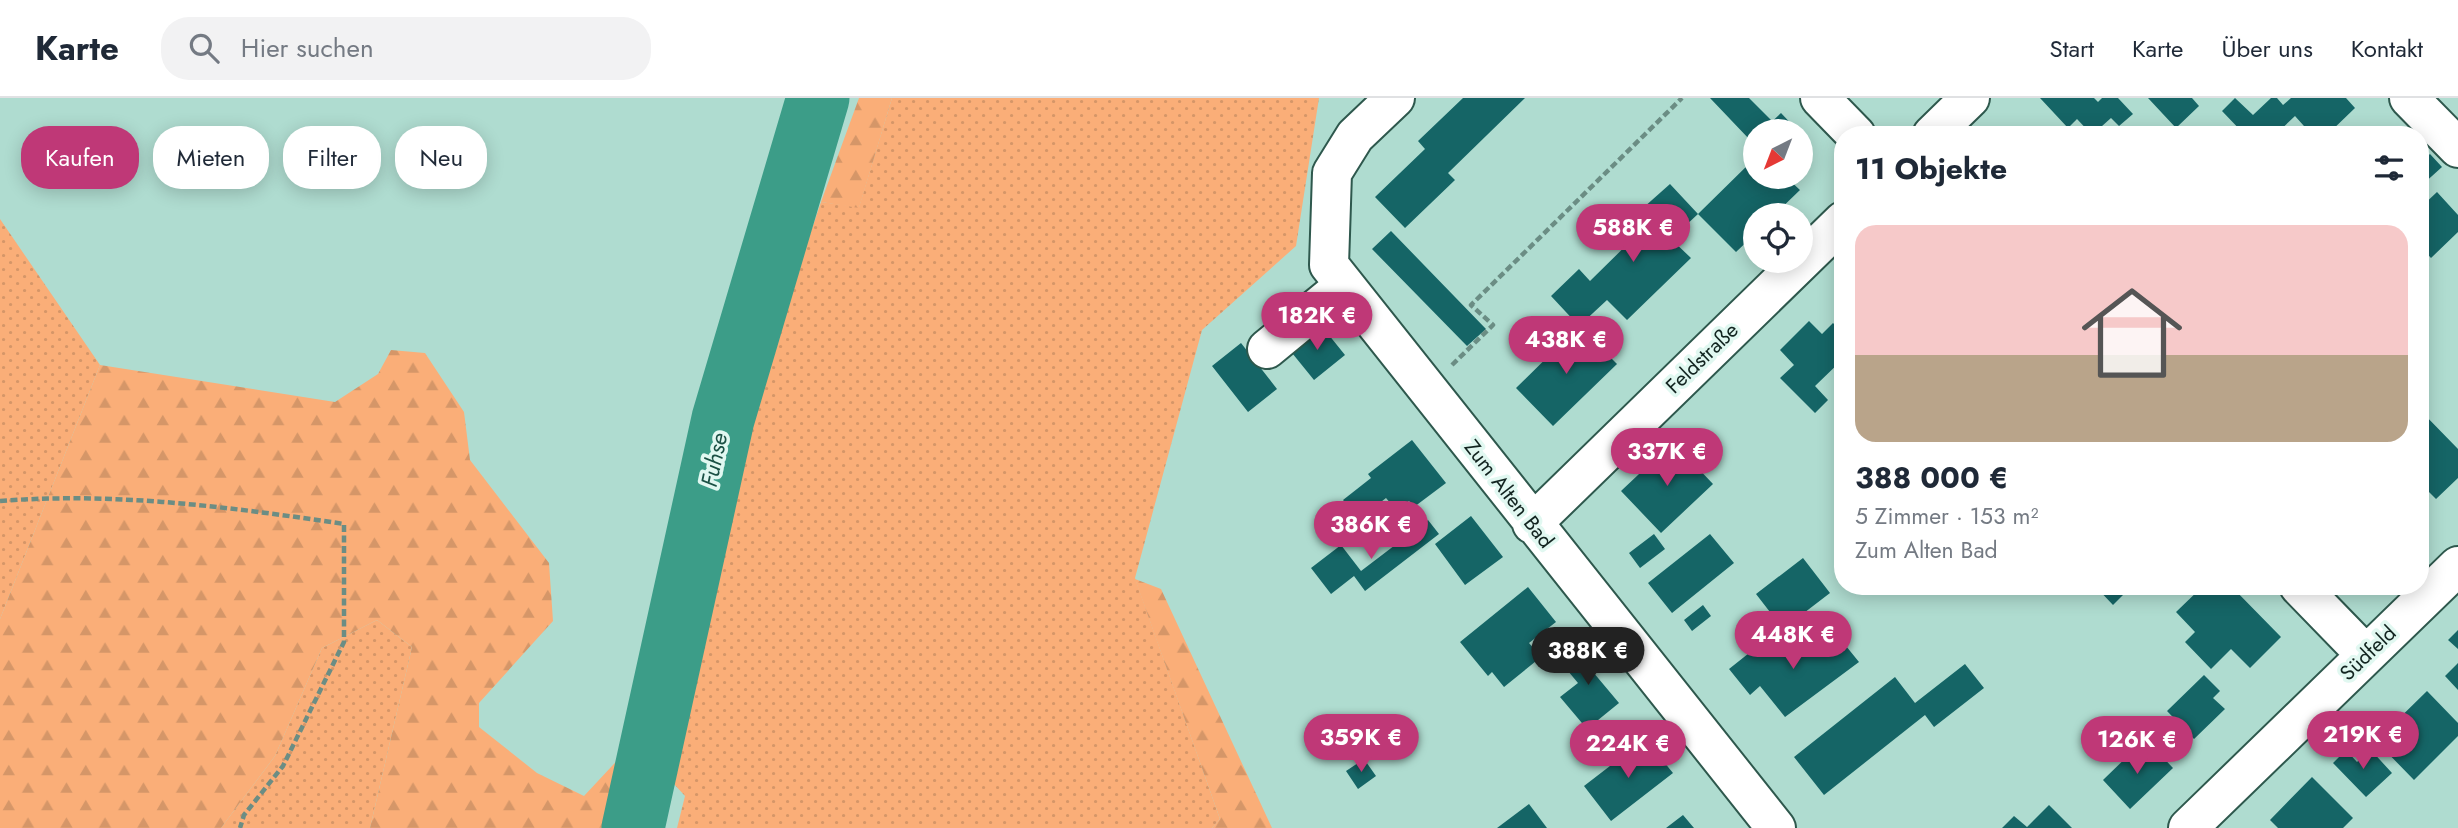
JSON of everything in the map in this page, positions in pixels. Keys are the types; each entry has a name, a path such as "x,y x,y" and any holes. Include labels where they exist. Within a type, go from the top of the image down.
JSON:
{"street":[{"name":"Zum Alten Bad","path":"1395,98 1355,136 1332,173 1329,265 1776,828"},
{"path":"1819,98 1847,126"},
{"path":"1941,126 1970,98"},
{"path":"2409,98 2458,148"},
{"name":"Feldstraße","path":"1532,524 1834,230"},
{"path":"1267,349 1345,285"},
{"name":"Südfeld","path":"2429,594 2458,566"},
{"path":"2308,595 2366,655"},
{"name":"Südfeld","path":"2188,828 2428,595"}],"path":[{"path":"1426,390 1493,326 1471,305 1682,98"},
{"path":"0,500 52,497 202,503 344,524 344,642 283,766 244,815 240,828"}],"green space":[{"path":"859,98 892,98 859,208 821,202"},
{"path":"892,98 1319,98 1296,246 1202,330 1135,578 1220,819 1212,828 677,828 685,796 674,784 743,433 821,202 859,207"},
{"path":"0,219 100,365 0,619"},
{"path":"391,350 425,353 464,412 470,460 549,563 553,621 479,703 479,727 537,773 584,796 639,737 613,828 370,828 412,647 377,620 322,648 275,756 221,828 0,828 0,619 100,365 335,402 378,374"},
{"path":"1135,579 1161,589 1272,828 1212,828 1220,819"},
{"path":"377,620 412,647 370,828 221,828 275,756 322,648"}],"building":[{"path":"1463,98 1525,98 1448,173 1455,180 1405,228 1375,197 1425,149 1418,141"},
{"path":"1710,98 1749,98 1770,119 1743,119 1743,133"},
{"path":"2040,98 2094,98 2098,102 2102,98 2118,98 2133,114 2119,126 2111,118 2102,126 2084,126 2077,119 2066,126"},
{"path":"2148,98 2192,98 2199,106 2178,126 2174,126"},
{"path":"2235,98 2253,115 2271,98 2277,98 2283,105 2291,98 2346,98 2355,108 2336,126 2304,126 2295,116 2284,126 2236,126 2222,111"},
{"path":"1781,113 1787,119 1775,119"},
{"path":"2429,155 2442,167 2429,179"},
{"path":"1743,170 1743,189 1800,190 1786,203 1743,203 1743,245 1736,252 1698,214"},
{"path":"1670,184 1698,214 1671,239 1691,258 1627,320 1607,300 1579,326 1551,296 1579,269 1590,281 1653,219 1643,208"},
{"path":"2437,192 2458,215 2458,232 2431,258 2429,256 2429,200"},
{"path":"1391,231 1486,329 1467,346 1372,249"},
{"path":"1809,321 1822,334 1834,324 1834,368 1815,386 1828,400 1815,413 1780,378 1794,365 1780,350"},
{"path":"1320,324 1345,355 1314,380 1288,348"},
{"path":"1579,326 1617,364 1553,426 1516,388"},
{"path":"1241,343 1277,389 1248,412 1212,366"},
{"path":"2429,419 2458,449 2458,478 2436,499 2429,492"},
{"path":"1412,440 1446,483 1414,507 1409,501 1397,511 1386,498 1359,519 1343,500 1371,478 1368,474"},
{"path":"1673,442 1713,484 1661,533 1621,491"},
{"path":"1471,516 1503,557 1465,585 1435,544"},
{"path":"1428,520 1439,534 1365,591 1354,576 1331,594 1311,568 1341,545 1361,571"},
{"path":"1654,534 1665,549 1640,568 1629,553"},
{"path":"1710,534 1734,563 1672,613 1648,583"},
{"path":"1803,558 1830,593 1783,629 1756,594"},
{"path":"1528,587 1556,622 1529,643 1541,657 1504,687 1492,672 1488,676 1460,642"},
{"path":"2104,595 2123,595 2113,605"},
{"path":"2194,595 2240,595 2281,637 2250,668 2231,649 2211,669 2185,642 2195,632 2176,612"},
{"path":"1703,605 1711,616 1692,631 1684,620"},
{"path":"2458,630 2458,649 2448,640"},
{"path":"1773,634 1794,660 1807,648 1837,635 1859,662 1785,717 1760,686 1750,695 1729,669"},
{"path":"1594,641 1608,659 1593,672 1619,703 1587,729 1560,697 1578,683 1563,665"},
{"path":"2458,663 2458,690 2445,676"},
{"path":"1965,664 1984,688 1934,727 1925,715 1824,795 1794,757 1895,677 1915,703"},
{"path":"2204,675 2220,691 2213,698 2225,709 2194,739 2167,711"},
{"path":"2427,691 2458,723 2458,736 2414,780 2376,741"},
{"path":"1355,723 1370,743 1349,759 1334,739"},
{"path":"1645,739 1673,773 1611,821 1584,786"},
{"path":"2153,747 2173,768 2130,809 2103,780 2136,748 2143,756"},
{"path":"2370,749 2392,773 2366,797 2333,763 2346,750 2357,762"},
{"path":"1364,759 1376,776 1358,789 1346,771"},
{"path":"2312,777 2353,818 2343,828 2278,828 2270,820"},
{"path":"1529,804 1547,828 1497,828"},
{"path":"2049,805 2072,828 2002,828 2014,816 2027,827"},
{"path":"1683,815 1694,828 1666,828"}],"waterway":[{"name":"Fuhse","path":"633,828 723,419 818,98"}]}
